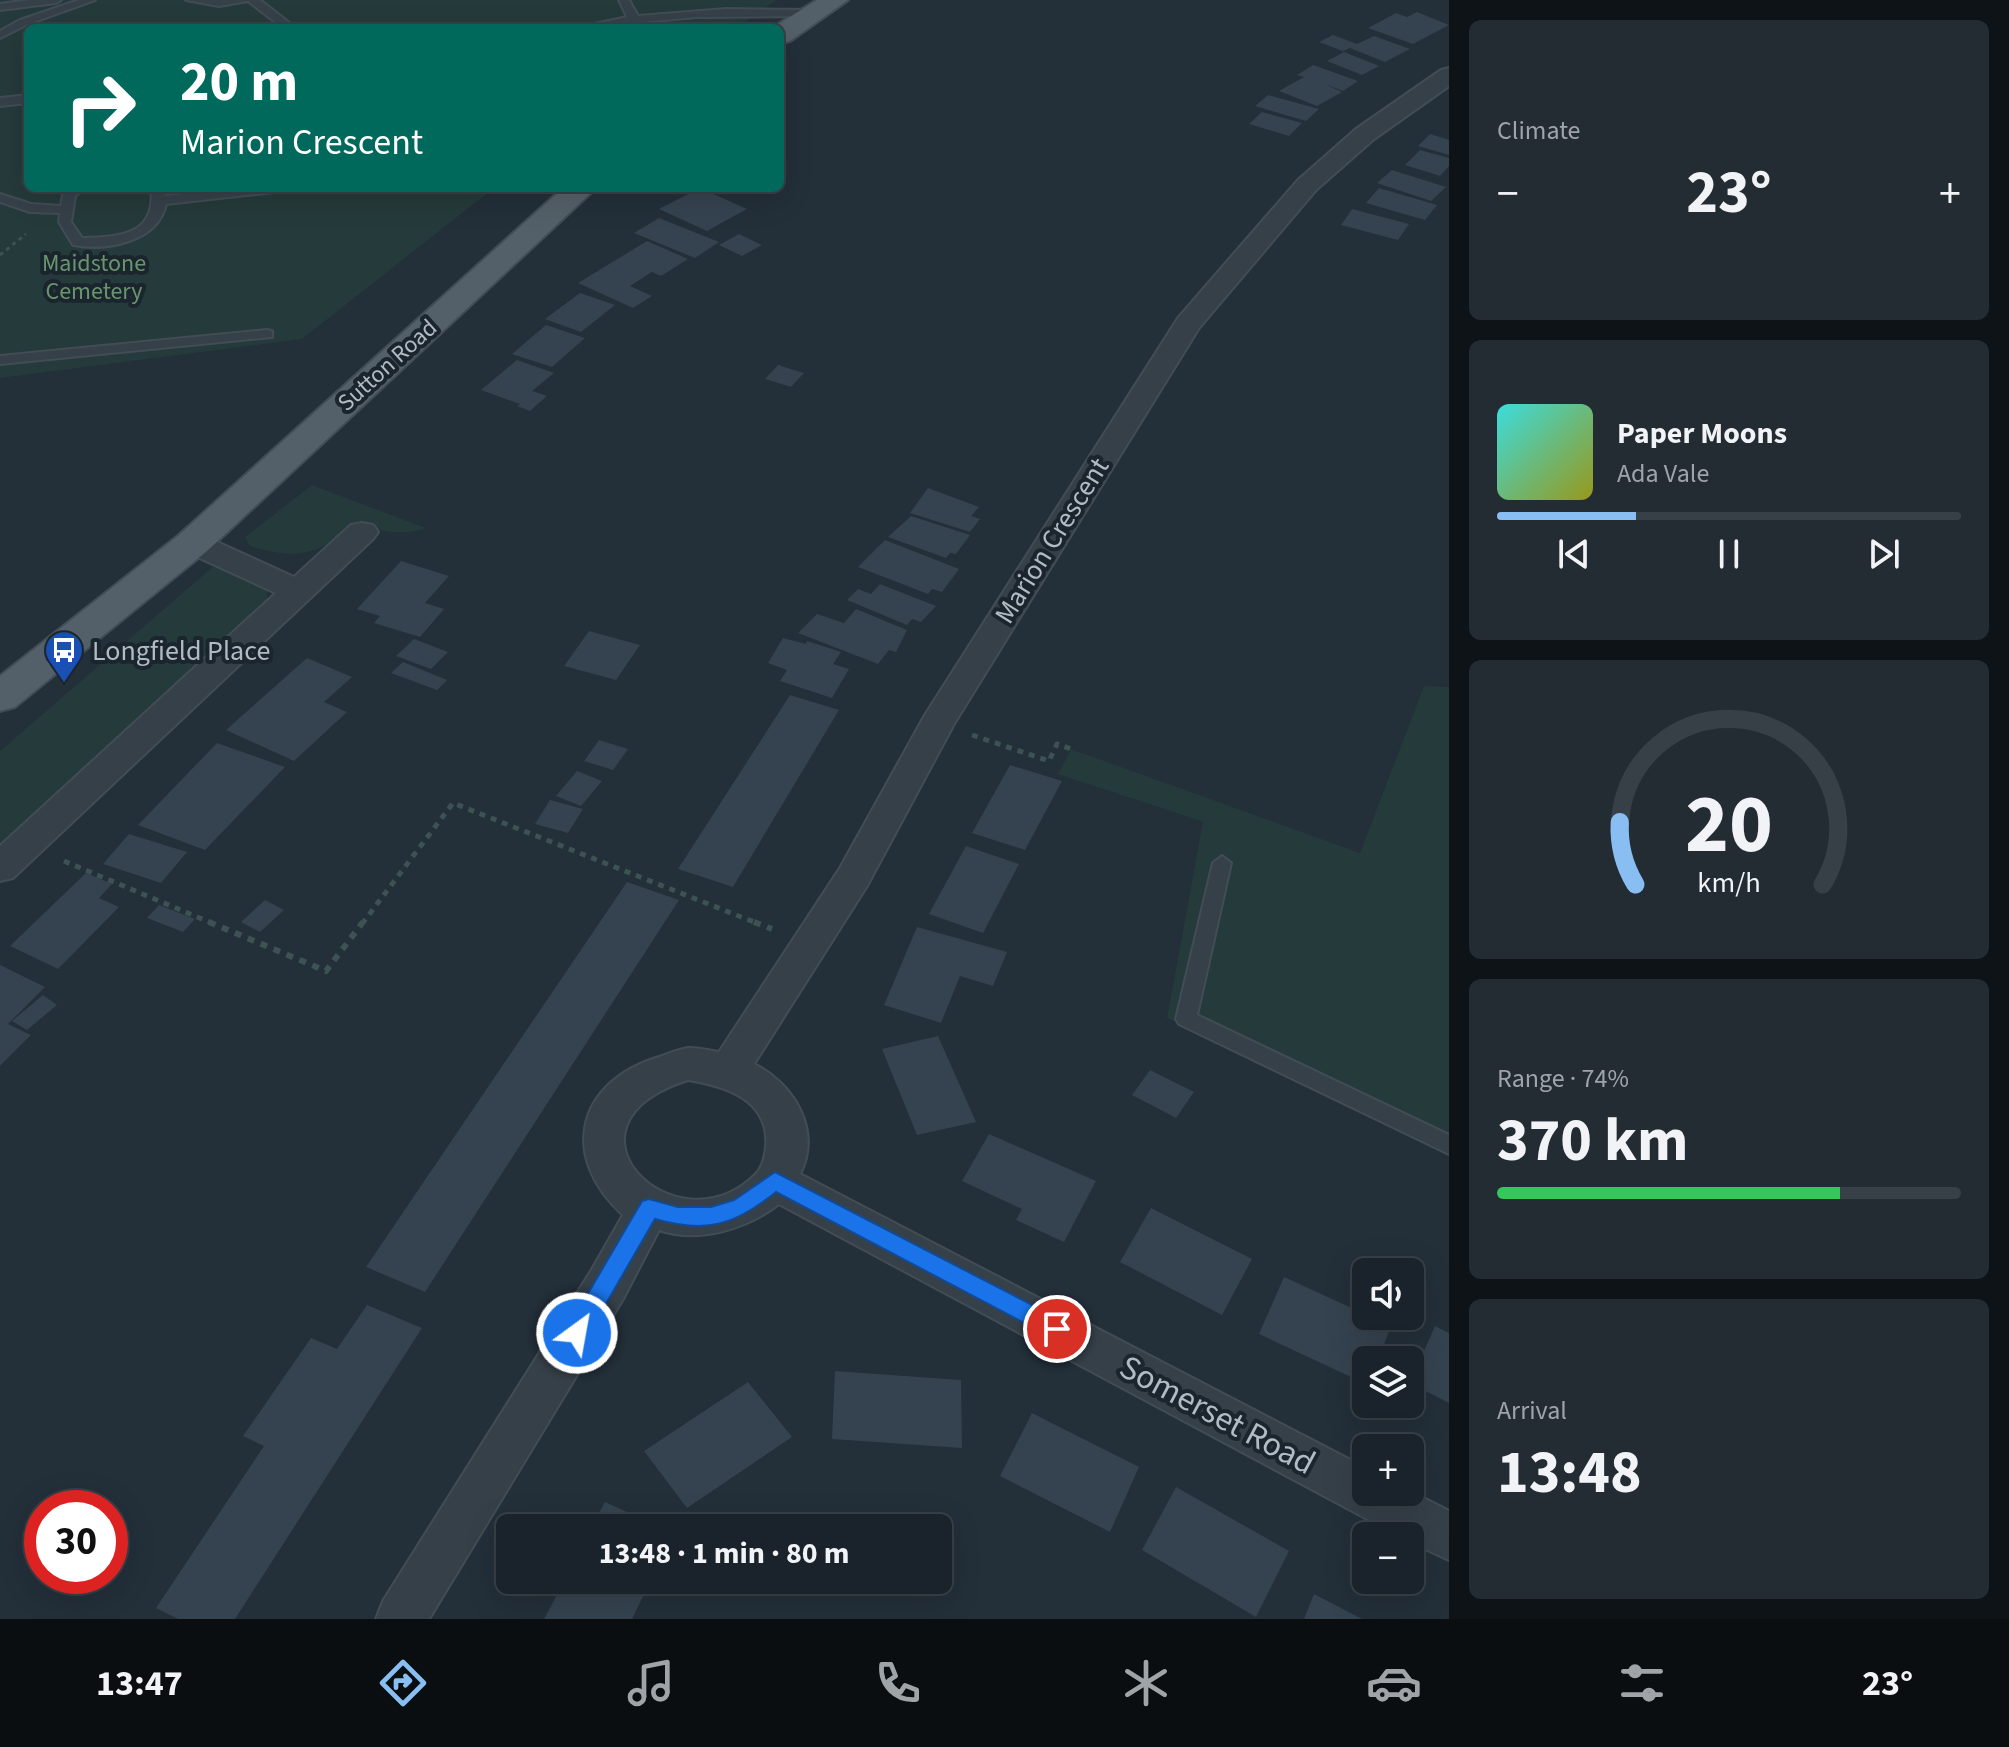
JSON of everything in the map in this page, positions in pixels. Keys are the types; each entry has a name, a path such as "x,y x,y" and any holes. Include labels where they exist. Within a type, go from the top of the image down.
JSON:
{"main road":[{"path":"784,32 824,7"},
{"name":"Sutton Road","path":"0,697 193,543 577,192"}],"street":[{"name":"Marion Crescent","path":"730,1068 854,876 937,723 1188,324 1307,185 1365,134 1449,75"},
{"path":"0,868 362,532"},
{"path":"193,543 298,591"},
{"path":"688,1064 730,1068 767,1090 787,1124 787,1153 775,1181 741,1208 711,1216 678,1216 649,1208 625,1192 604,1160 602,1135 609,1112 625,1091 660,1070 688,1064"},
{"name":"Somerset Road","path":"775,1181 1449,1537"},
{"path":"401,1619 607,1285 649,1208"}],"lane":[{"path":"0,7 56,0"},
{"path":"0,35 24,22 90,0"},
{"path":"191,0 219,3 244,0"},
{"path":"253,0 285,24"},
{"path":"624,0 627,22 824,7"},
{"path":"0,102 24,99"},
{"path":"73,192 69,195 65,222 78,242 111,242 135,236 151,224 158,194 197,192"},
{"path":"0,198 30,208 66,210"},
{"path":"0,360 267,334"},
{"path":"1222,863 1186,1019 1449,1145"}],"path":[{"path":"937,723 1049,761 1057,744 1071,749"},
{"path":"26,845 326,971 453,803 811,944"}],"green space":[{"name":"Maidstone Cemetery","path":"0,0 777,0 743,24 24,24 24,192 489,192 302,339 0,378"},
{"path":"312,485 426,528 391,532 356,522 331,542 307,552 281,553 250,546 245,537"},
{"path":"216,564 268,586 267,603 0,849 0,751"},
{"path":"1424,686 1449,687 1449,1149 1167,1018 1203,822 1058,774 1071,749 1360,853"}],"building":[{"path":"1417,12 1449,25 1413,44 1368,28 1396,13 1407,17"},
{"path":"1333,35 1357,44 1374,36 1410,49 1385,62 1350,48 1343,51 1319,42"},
{"path":"1344,52 1379,66 1362,75 1327,61"},
{"path":"1313,65 1358,81 1343,91 1325,84 1342,92 1317,106 1279,91 1304,77 1297,75"},
{"path":"1268,95 1319,109 1306,121 1255,106"},
{"path":"1262,112 1302,123 1289,136 1249,124"},
{"path":"1430,134 1449,140 1449,155 1418,146"},
{"path":"1420,150 1449,158 1449,166 1440,176 1405,165"},
{"path":"1392,170 1446,187 1431,201 1377,183"},
{"path":"1379,188 1437,205 1425,220 1366,203"},
{"path":"692,192 709,192 747,209 707,231 659,209"},
{"path":"1352,209 1409,224 1398,240 1341,225"},
{"path":"659,218 719,242 695,258 634,233"},
{"path":"739,234 762,245 742,256 719,245"},
{"path":"647,241 688,259 661,276 652,272 630,286 652,296 633,308 578,283"},
{"path":"580,293 615,305 581,332 545,319"},
{"path":"546,325 585,338 552,367 512,354"},
{"path":"517,360 554,373 532,391 547,396 530,411 517,406 520,404 481,390"},
{"path":"778,365 804,373 791,387 765,379"},
{"path":"928,488 979,507 971,516 980,519 970,532 910,513"},
{"path":"911,516 970,535 956,554 950,553 946,558 888,537"},
{"path":"885,540 959,569 942,592 932,589 928,594 858,567"},
{"path":"401,561 449,576 425,603 444,609 420,637 374,623 380,616 357,609"},
{"path":"880,584 936,606 921,622 912,619 907,625 847,600 858,589 871,594"},
{"path":"856,609 907,630 896,652 889,650 878,664 798,633 817,614 844,623"},
{"path":"589,631 640,645 616,680 564,666"},
{"path":"783,638 806,644 807,641 841,652 833,664 849,669 832,698 780,681 787,670 768,663"},
{"path":"414,639 448,652 431,669 396,656"},
{"path":"307,658 352,677 324,702 347,712 294,761 226,730"},
{"path":"403,662 447,680 437,690 391,673"},
{"path":"790,695 839,710 733,887 678,869"},
{"path":"599,740 628,749 613,770 584,761"},
{"path":"217,743 285,767 205,850 138,825"},
{"path":"1010,765 1062,781 1025,850 972,833"},
{"path":"577,771 602,781 581,806 556,796"},
{"path":"550,800 583,809 568,833 535,824"},
{"path":"129,834 187,852 161,883 103,864"},
{"path":"966,846 1019,864 983,933 929,914"},
{"path":"86,873 112,884 99,898 119,907 58,969 10,946"},
{"path":"627,882 679,900 425,1292 366,1267"},
{"path":"265,900 284,910 260,932 241,922"},
{"path":"159,905 195,919 183,932 147,918"},
{"path":"917,927 1007,952 993,986 960,976 941,1023 884,1005"},
{"path":"0,965 45,987 8,1024 31,1035 0,1066"},
{"path":"43,995 57,1005 27,1030 12,1021"},
{"path":"938,1036 976,1122 917,1135 882,1049"},
{"path":"1150,1070 1194,1092 1176,1118 1132,1095"},
{"path":"989,1134 1096,1181 1064,1242 1016,1220 1022,1209 962,1181"},
{"path":"1151,1208 1252,1259 1222,1315 1120,1262"},
{"path":"1284,1277 1352,1308 1352,1330 1389,1330 1383,1346 1352,1346 1352,1377 1259,1334"},
{"path":"367,1305 422,1328 235,1619 178,1619 156,1608 264,1446 243,1436 311,1338 337,1349"},
{"path":"1435,1326 1449,1333 1449,1403 1424,1390 1424,1351"},
{"path":"835,1371 961,1380 962,1448 832,1439"},
{"path":"748,1382 792,1437 687,1508 644,1451"},
{"path":"1032,1413 1139,1467 1110,1532 1000,1476"},
{"path":"1176,1487 1289,1551 1256,1617 1142,1550"},
{"path":"605,1502 631,1514 599,1514"},
{"path":"557,1594 644,1594 632,1619 544,1619"},
{"path":"1314,1594 1362,1619 1304,1619"}],"place":[{"name":"Longfield Place","path":"64,684"}],"route":[{"path":"577,1333 649,1208 695,1218 726,1213 754,1200 775,1181 1057,1329"}]}
